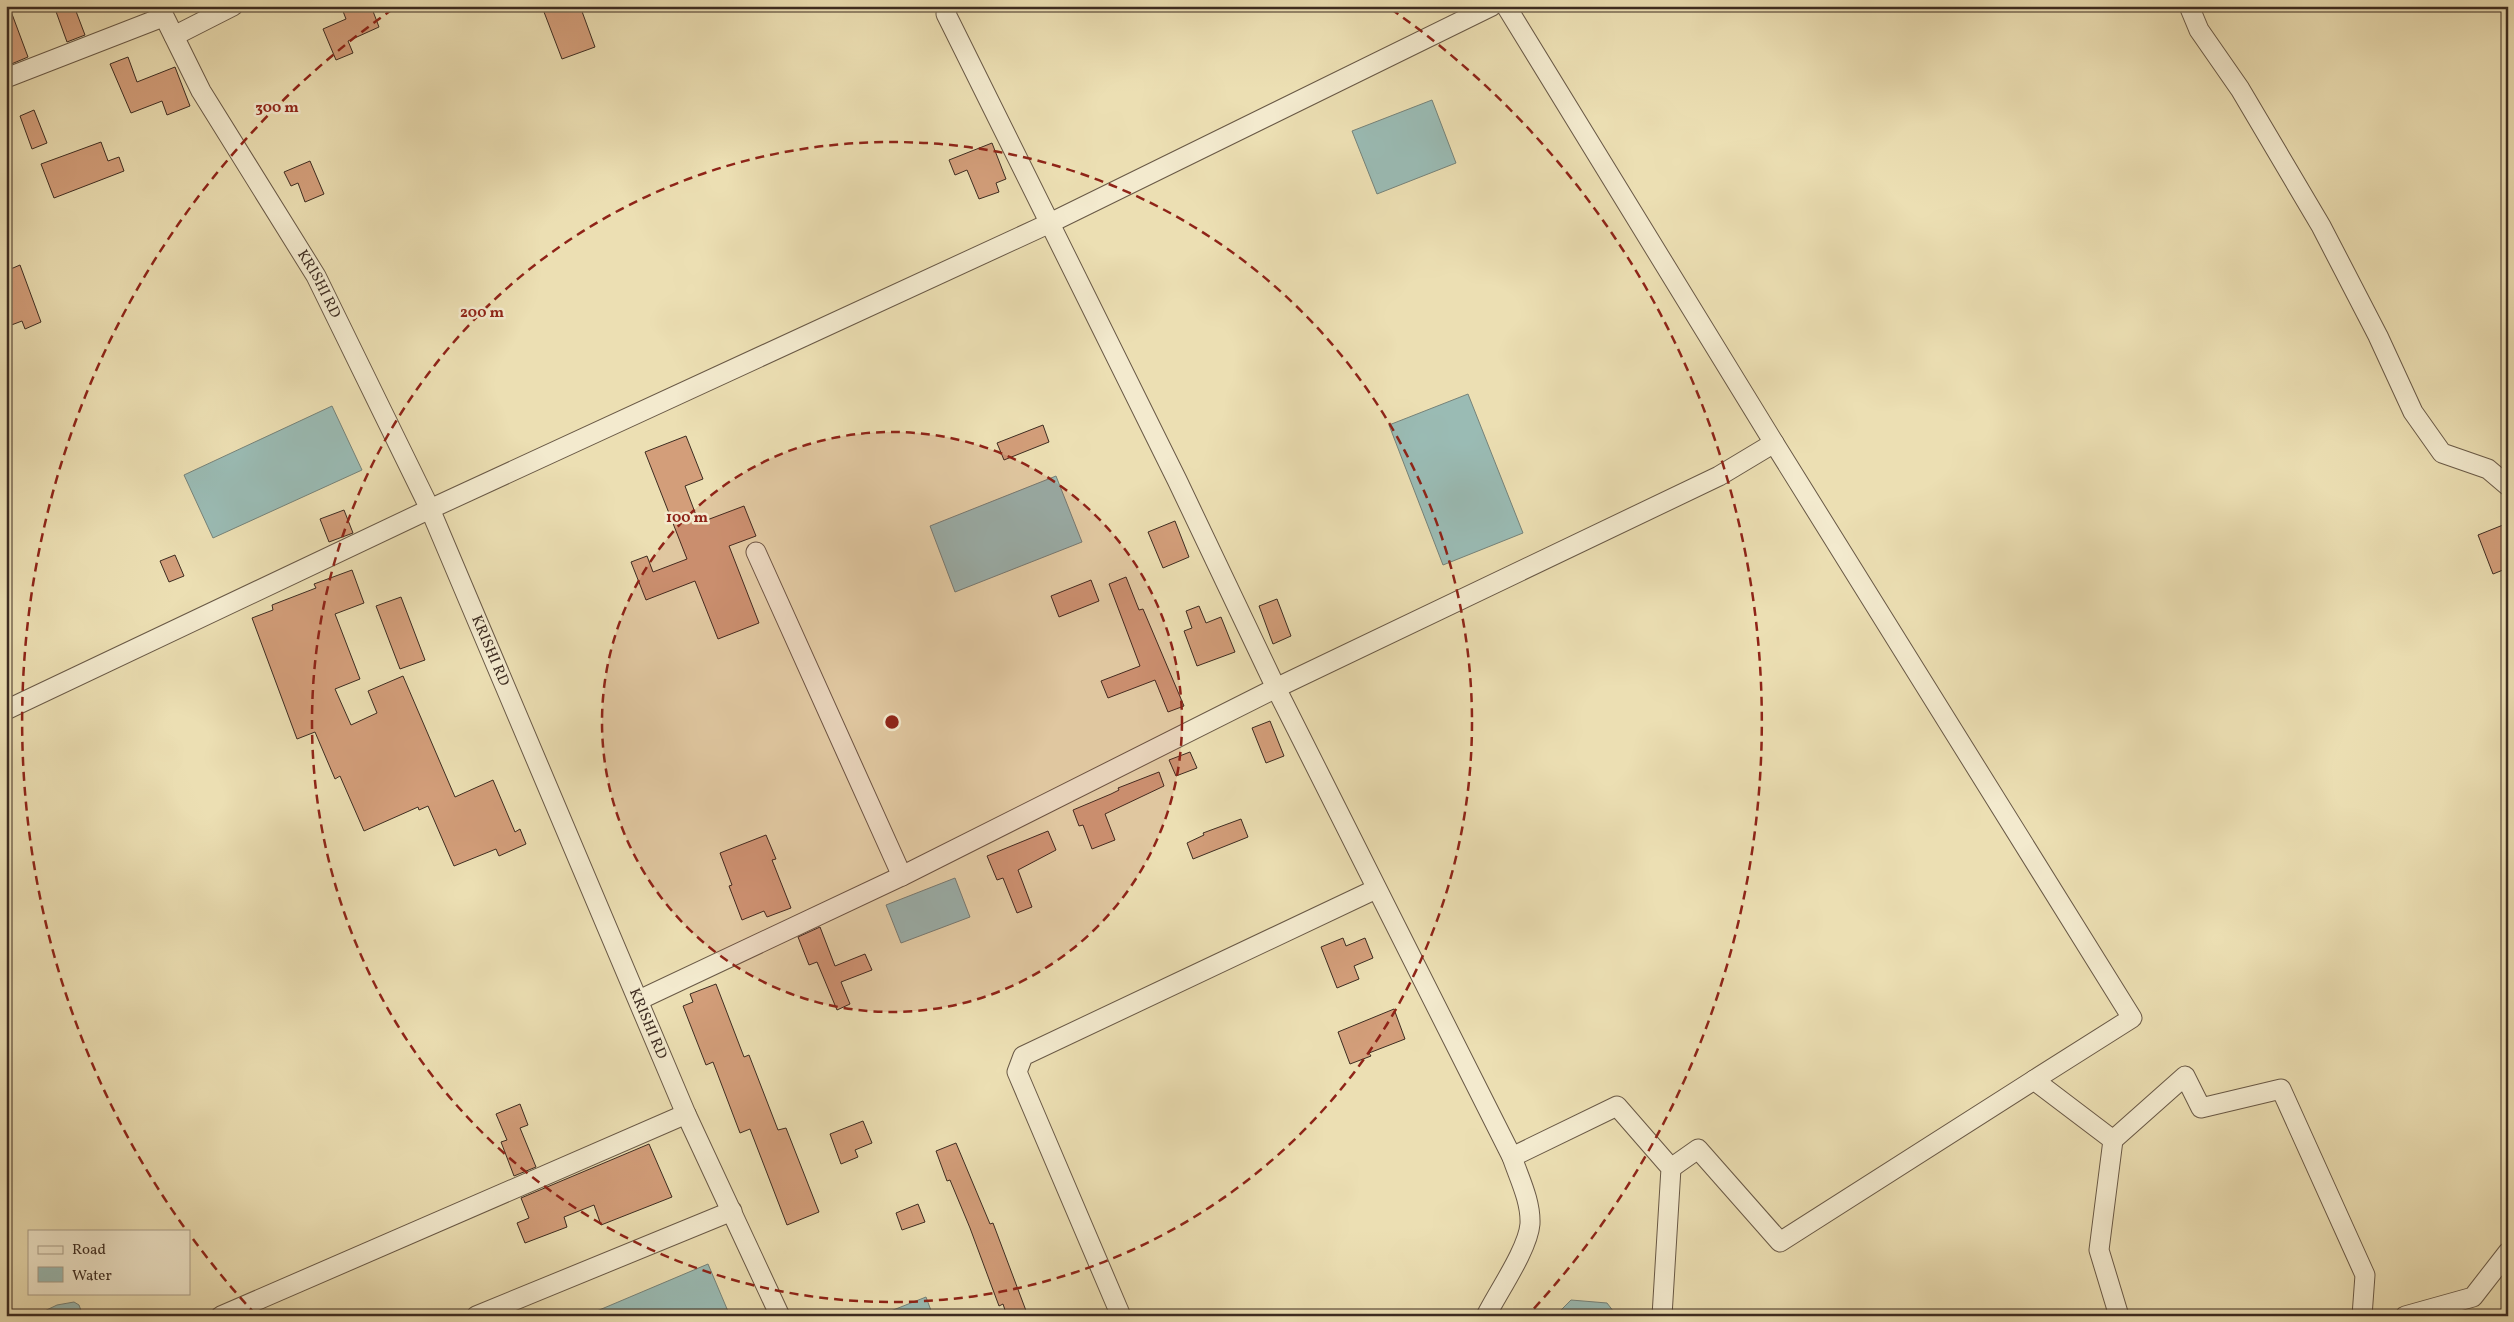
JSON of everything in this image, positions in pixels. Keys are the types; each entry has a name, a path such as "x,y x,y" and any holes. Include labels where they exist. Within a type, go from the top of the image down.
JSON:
{"street":[{"path":"174,36 233,6"},
{"path":"948,6 946,14 1177,480 1276,688 1512,1157 1526,1196 1530,1224 1526,1242 1486,1316"},
{"path":"6,710 430,509 1050,223 1492,6"},
{"path":"1506,6 1774,443 2132,1018 1780,1242 1698,1149 1671,1168"},
{"path":"2189,6 2199,30 2240,90 2321,226 2378,336 2414,412 2442,453 2488,469 2508,486"},
{"path":"6,78 161,11"},
{"name":"KRISHI RD","path":"161,11 200,91 316,276 430,509 686,1114 780,1316"},
{"path":"639,1000 902,876 1276,688 1719,476 1774,443"},
{"path":"756,552 902,876"},
{"path":"1121,1316 1017,1072 1023,1056 1376,889"},
{"path":"2119,1316 2099,1250 2113,1140 2185,1076 2201,1108 2281,1089 2365,1275 2362,1316"},
{"path":"2034,1080 2113,1140"},
{"path":"1512,1157 1617,1106 1671,1168 1662,1316"},
{"path":"221,1316 686,1114"},
{"path":"476,1316 732,1211"},
{"path":"2404,1316 2473,1297 2508,1252"}],"water":[{"path":"1432,100 1456,163 1377,194 1352,131"},
{"path":"1468,394 1523,533 1443,565 1389,425"},
{"path":"332,406 362,470 213,538 184,475"},
{"path":"1056,476 1082,542 955,592 930,526"},
{"path":"955,878 970,917 901,943 886,905"},
{"path":"708,1264 730,1316 585,1316"},
{"path":"926,1297 933,1316 878,1316"},
{"path":"1571,1300 1607,1303 1617,1316 1555,1316"},
{"path":"74,1302 79,1305 83,1316 34,1316 57,1305"}],"building":[{"path":"6,6 9,6 28,57 9,65 6,56"},
{"path":"54,6 74,6 85,35 67,42"},
{"path":"341,6 371,6 379,27 348,41 353,53 336,60 323,29 346,19"},
{"path":"561,6 580,6 595,47 562,59 544,12"},
{"path":"128,57 137,82 175,67 190,106 167,115 162,101 131,113 110,64"},
{"path":"34,110 47,143 32,149 20,116"},
{"path":"101,142 108,161 119,157 124,171 54,198 41,164"},
{"path":"992,143 1006,179 996,183 999,192 979,199 967,170 955,175 949,160"},
{"path":"310,161 324,194 305,202 298,183 291,186 284,172"},
{"path":"20,265 41,322 25,329 22,321 6,327 6,271"},
{"path":"1043,425 1049,442 1004,460 997,443"},
{"path":"686,436 703,479 685,486 699,523 744,506 756,536 729,546 759,623 718,639 695,581 646,600 631,562 647,556 653,572 687,559 645,452"},
{"path":"344,510 353,533 329,542 320,519"},
{"path":"1175,521 1189,557 1163,568 1148,532"},
{"path":"2508,523 2508,568 2493,574 2478,535"},
{"path":"175,555 184,576 169,582 160,561"},
{"path":"352,570 364,603 335,614 360,679 335,689 351,725 377,713 368,691 403,676 455,797 493,780 515,832 520,829 526,844 499,856 496,849 454,866 428,806 419,810 418,807 364,831 340,776 335,779 315,732 297,739 252,618 273,610 272,605 316,588 314,584"},
{"path":"1126,577 1139,610 1143,609 1184,706 1168,712 1155,680 1108,698 1101,681 1140,666 1109,584"},
{"path":"1091,580 1099,601 1059,617 1051,596"},
{"path":"401,597 425,660 400,669 376,606"},
{"path":"1277,599 1291,636 1273,644 1259,606"},
{"path":"1199,606 1206,623 1221,617 1235,652 1197,666 1184,631 1192,628 1186,611"},
{"path":"1270,721 1284,756 1266,763 1252,728"},
{"path":"1190,752 1197,768 1176,776 1169,760"},
{"path":"1159,772 1164,786 1105,814 1115,840 1092,849 1083,825 1079,826 1073,810 1111,794 1119,790 1118,788"},
{"path":"1241,819 1248,837 1193,859 1187,843 1204,835 1203,833"},
{"path":"1048,831 1056,850 1018,870 1032,907 1017,913 1003,878 997,880 987,856"},
{"path":"766,835 776,859 772,860 791,908 767,917 764,911 742,920 729,886 732,885 720,853"},
{"path":"820,927 835,966 865,954 872,970 841,982 850,1004 837,1010 817,962 809,965 798,937"},
{"path":"1343,938 1346,946 1365,938 1373,958 1354,966 1359,979 1337,988 1321,947"},
{"path":"716,984 744,1057 749,1055 778,1130 786,1128 819,1212 787,1225 750,1129 740,1133 713,1062 706,1065 683,1006 693,1002 690,994"},
{"path":"1394,1009 1405,1039 1369,1053 1371,1056 1350,1064 1338,1032"},
{"path":"520,1104 528,1125 520,1128 536,1167 514,1176 501,1142 507,1140 496,1114"},
{"path":"863,1121 872,1143 855,1150 858,1157 841,1164 830,1134"},
{"path":"956,1143 990,1224 993,1223 1028,1316 1007,1316 1003,1304 999,1306 970,1228 950,1180 947,1181 936,1151"},
{"path":"649,1144 672,1197 601,1225 594,1205 564,1217 567,1227 525,1243 517,1223 529,1218 521,1198"},
{"path":"918,1204 925,1222 902,1230 896,1213"}]}
